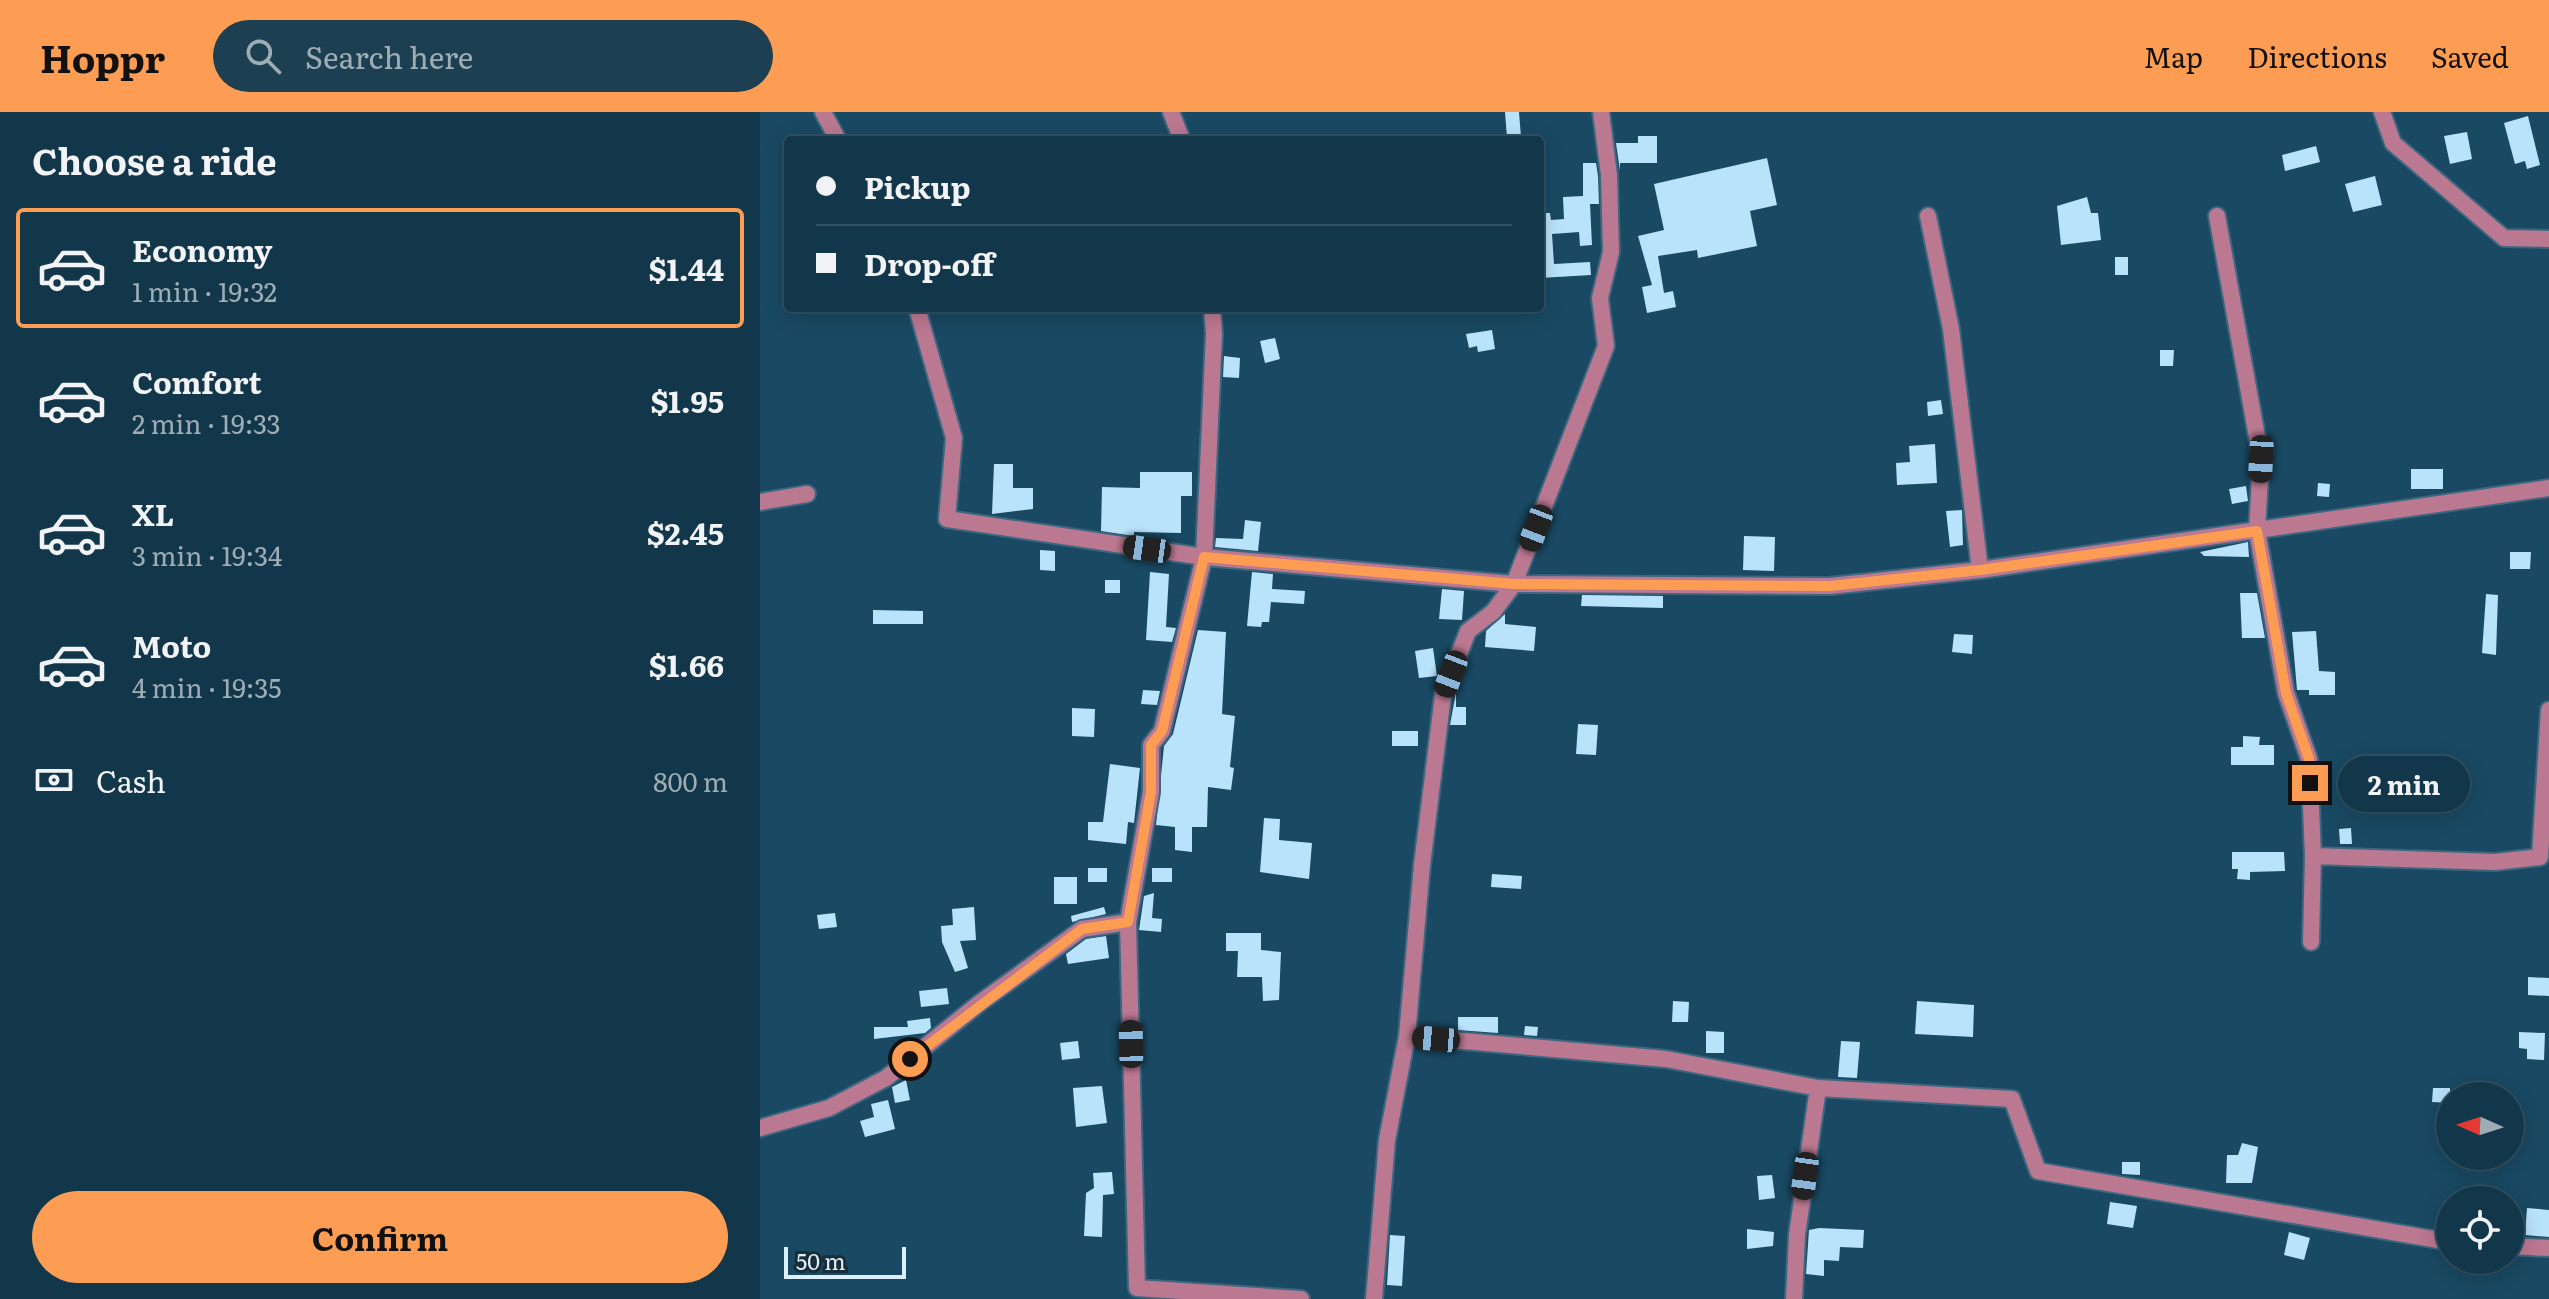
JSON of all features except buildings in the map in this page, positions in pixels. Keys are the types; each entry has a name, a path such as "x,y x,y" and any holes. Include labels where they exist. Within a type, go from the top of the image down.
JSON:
{"street":[{"path":"823,112 836,136"},
{"path":"1171,112 1180,136"},
{"path":"1374,1299 1387,1140 1407,1036 1422,865 1443,695 1468,631 1493,612 1514,584 1606,346 1600,298 1611,252 1609,175 1601,112"},
{"path":"2382,112 2393,143 2504,238 2549,239"},
{"path":"1928,216 1951,329 1980,570"},
{"path":"2217,216 2261,459 2257,531 2286,693 2309,759 2313,856 2311,942"},
{"path":"918,312 954,438 947,519 1204,557 1514,584 1830,586 1980,570 2549,488"},
{"path":"1212,312 1204,557 1162,731 1151,745 1151,792 1128,922 1136,1293 1301,1299"},
{"path":"760,502 807,494"},
{"path":"2313,856 2495,862 2540,857 2549,710"},
{"path":"760,1128 829,1108 886,1078 981,1002 1082,929 1128,922"},
{"path":"1407,1036 1666,1059 1818,1088 2012,1099 2038,1171 2436,1240"},
{"path":"1794,1299 1797,1235 1818,1088"},
{"path":"2524,1247 2549,1248"}],"route":[{"path":"910,1059 981,1002 1082,929 1128,922 1151,792 1151,745 1162,731 1204,557 1514,584 1830,586 1980,570 2257,531 2286,693 2309,759 2310,783"}]}
